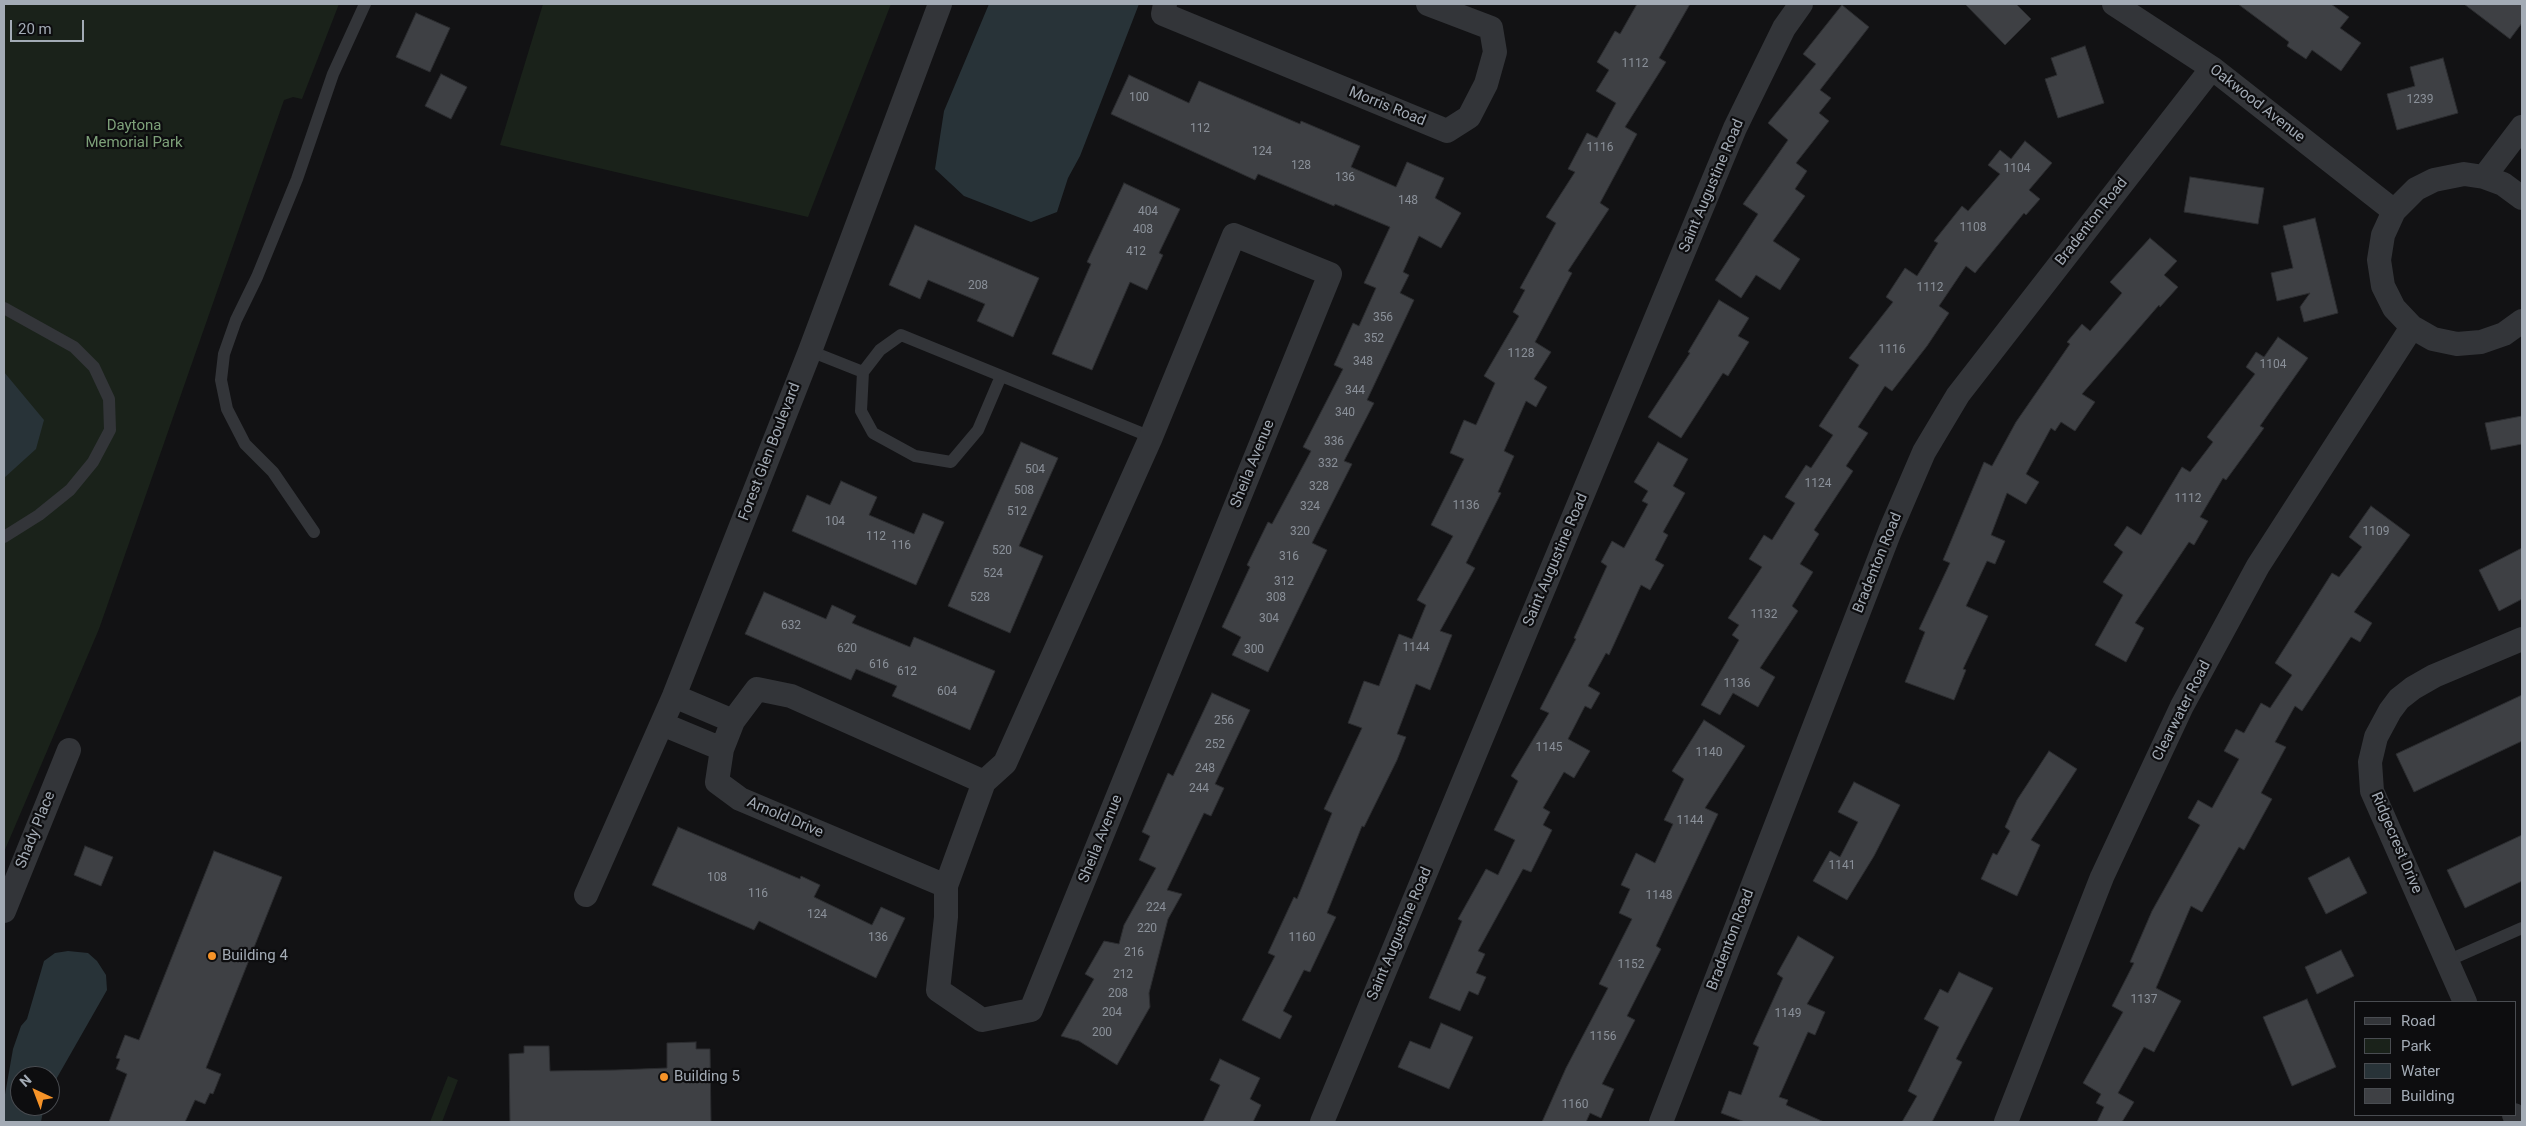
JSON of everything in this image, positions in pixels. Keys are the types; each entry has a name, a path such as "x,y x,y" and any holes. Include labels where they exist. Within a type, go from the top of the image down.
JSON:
{"street":[{"name":"Forest Glen Boulevard","path":"586,895 674,696 810,351 940,4"},
{"name":"Morris Road","path":"1165,4 1162,14 1447,131 1469,117 1486,84 1495,52 1491,28 1428,4"},
{"name":"Saint Augustine Road","path":"1322,1122 1735,128 1784,28 1801,4"},
{"name":"Oakwood Avenue","path":"2114,4 2212,68 2394,212"},
{"name":"Bradenton Road","path":"1661,1122 1890,531 1924,452 1958,394 2212,68"},
{"path":"2484,177 2522,127"},
{"path":"2522,198 2502,184 2484,177 2464,174 2434,180 2412,193 2394,212 2386,226 2380,243 2380,277 2390,302 2412,327 2422,334 2445,342 2469,344 2498,337 2522,321"},
{"name":"Sheila Avenue","path":"984,782 946,886 946,917 938,990 982,1020 1031,1010 1330,274 1234,235 1151,437"},
{"name":"Clearwater Road","path":"2006,1122 2102,877 2182,706 2258,566 2412,327"},
{"path":"662,724 722,749 733,721 757,689 791,696 984,782 1005,763 1151,437"},
{"name":"Ridgecrest Drive","path":"2465,1001 2372,791 2370,762 2372,752 2390,711 2413,688 2434,676 2522,639"},
{"path":"674,696 733,721"},
{"name":"Arnold Drive","path":"722,749 717,782 740,799 946,886"},
{"name":"Shady Place","path":"4,911 69,750"}],"lane":[{"path":"314,532 272,472 245,444 227,409 221,380 224,354 236,320 276,232 297,179 333,74 365,4"},
{"path":"4,308 74,347 94,367 109,399 110,430 93,462 70,490 39,515 4,537"},
{"path":"1001,376 978,430 951,462 915,456 873,433 862,411 863,372 880,350 901,335 1151,437"},
{"path":"810,351 863,372"},
{"path":"2446,961 2522,928"}],"green space":[{"name":"Daytona Memorial Park","path":"4,4 339,4 302,99 293,97 284,100 99,629 4,852"},
{"path":"543,4 891,4 808,217 500,145"},
{"path":"448,1076 458,1080 442,1122 430,1122"}],"water":[{"path":"989,4 1139,4 1080,156 1068,178 1057,212 1031,222 964,196 935,169 944,111"},
{"path":"4,372 44,420 36,449 4,478"},
{"path":"68,951 88,953 97,961 106,975 107,990 60,1072 60,1066 10,1066 13,1049 21,1026 27,1019 44,961 55,953"},
{"path":"10,1066 10,1116 42,1116 41,1122 4,1122 4,1100"}],"building":[{"path":"1637,4 1690,4 1659,58 1666,62 1625,127 1637,134 1600,203 1609,209 1568,271 1572,273 1535,342 1551,352 1534,379 1547,387 1536,407 1526,401 1504,451 1514,456 1498,492 1501,493 1466,563 1475,568 1440,631 1452,635 1430,690 1416,684 1397,734 1406,737 1397,760 1364,827 1362,826 1327,913 1336,917 1310,972 1304,970 1283,1011 1292,1016 1280,1039 1242,1020 1275,956 1268,953 1294,897 1297,899 1332,813 1324,809 1362,728 1348,723 1364,681 1379,686 1399,634 1412,639 1426,605 1417,600 1453,536 1431,525 1464,459 1450,453 1464,420 1476,425 1495,383 1484,376 1519,316 1513,312 1525,290 1520,288 1556,223 1546,217 1575,172 1568,169 1587,133 1597,138 1616,103 1596,91 1609,70 1597,62 1615,31 1620,34"},
{"path":"1965,4 2016,4 2031,19 2005,45"},
{"path":"2238,4 2331,4 2349,17 2340,28 2361,43 2341,71 2312,50 2306,59 2287,46 2289,42"},
{"path":"2464,4 2522,4 2522,23 2510,39"},
{"path":"1842,5 1869,27 1820,90 1831,98 1819,113 1829,121 1796,163 1807,171 1795,189 1805,196 1773,241 1800,259 1780,290 1756,275 1741,298 1715,280 1758,214 1743,204 1788,140 1768,123 1816,64 1803,54"},
{"path":"416,13 450,28 430,72 396,57"},
{"path":"2085,46 2104,103 2058,118 2045,79 2057,75 2051,58"},
{"path":"2443,58 2458,113 2397,130 2387,94 2415,86 2410,67"},
{"path":"441,74 467,87 451,119 425,106"},
{"path":"1129,75 1189,103 1199,81 1300,124 1301,121 1360,146 1351,167 1396,187 1407,162 1444,178 1435,198 1461,213 1441,248 1419,236 1403,272 1409,275 1400,293 1414,300 1367,400 1374,403 1344,461 1352,464 1312,543 1327,550 1268,672 1232,655 1241,637 1222,627 1250,567 1247,565 1268,522 1272,524 1311,451 1303,447 1343,369 1334,365 1353,323 1359,326 1376,288 1364,283 1390,227 1258,174 1255,180 1111,114"},
{"path":"2025,141 2052,163 2029,190 2040,199 2026,215 2024,213 1975,273 1966,266 1939,306 1949,313 1927,346 1892,391 1885,386 1858,427 1868,433 1846,466 1853,471 1814,530 1819,534 1800,564 1813,572 1792,606 1798,611 1760,668 1775,677 1758,707 1733,693 1720,715 1701,705 1739,640 1732,635 1739,625 1728,618 1762,567 1749,559 1764,535 1772,540 1795,503 1785,497 1806,465 1811,468 1833,435 1819,426 1859,365 1849,358 1893,302 1886,297 1905,268 1917,276 1938,243 1934,241 1962,206 1968,211 2000,174 1988,165 2000,150 2011,159"},
{"path":"2190,177 2264,188 2258,224 2184,212"},
{"path":"1124,183 1180,209 1159,253 1163,255 1147,290 1130,282 1092,370 1052,354 1091,264 1087,262"},
{"path":"2315,218 2338,313 2304,322 2300,307 2310,293 2277,301 2271,273 2293,268 2283,226"},
{"path":"915,225 1039,278 1013,337 977,321 985,304 928,280 920,299 889,285"},
{"path":"2150,238 2177,261 2164,275 2178,287 2160,307 2159,305 2082,394 2095,402 2075,431 2061,422 2055,431 2051,428 2026,474 2039,482 2026,504 2007,493 1991,535 2005,541 1995,564 1987,561 1966,606 1988,616 1963,669 1966,670 1954,700 1905,682 1925,632 1919,629 1950,563 1943,560 1984,462 1992,466 2016,422 2070,344 2067,342 2082,324 2090,331 2122,293 2110,282"},
{"path":"1719,300 1749,318 1738,336 1749,342 1728,376 1723,373 1681,438 1648,417 1690,353 1688,352"},
{"path":"2278,337 2308,358 2260,426 2264,428 2226,480 2223,478 2200,517 2208,521 2194,545 2189,542 2135,623 2144,628 2126,662 2095,645 2123,595 2103,582 2123,552 2114,545 2127,526 2141,535 2182,467 2190,472 2213,442 2207,437 2255,374 2246,367 2256,352 2264,357"},
{"path":"2522,416 2522,444 2491,450 2485,423"},
{"path":"1021,442 1058,458 1019,546 1043,556 1010,633 948,606"},
{"path":"1658,442 1688,459 1673,486 1685,493 1663,532 1668,535 1655,560 1664,565 1650,590 1641,585 1609,655 1606,653 1588,686 1600,693 1591,709 1585,706 1568,739 1590,751 1574,778 1564,772 1543,808 1550,812 1543,825 1552,830 1531,872 1523,869 1478,951 1485,954 1476,973 1486,977 1478,995 1469,991 1460,1011 1429,998 1462,921 1458,919 1486,869 1498,875 1515,840 1494,830 1518,781 1511,776 1549,713 1540,709 1576,639 1574,638 1607,566 1601,562 1612,541 1624,548 1648,504 1642,501 1648,491 1634,482"},
{"path":"841,481 877,497 869,515 914,534 923,513 944,522 916,585 792,531 807,495 830,505"},
{"path":"2371,506 2410,535 2354,612 2372,623 2360,642 2351,637 2302,711 2295,706 2275,742 2286,747 2261,793 2272,799 2244,850 2239,847 2202,912 2191,906 2156,988 2181,1001 2154,1052 2144,1047 2118,1093 2134,1102 2122,1122 2097,1122 2104,1107 2096,1103 2101,1094 2083,1083 2123,1012 2112,1006 2134,963 2130,962 2152,911 2200,825 2188,818 2198,800 2212,808 2239,759 2224,751 2236,729 2244,733 2261,703 2270,708 2292,675 2275,663 2332,573 2339,577 2362,547 2349,537"},
{"path":"2522,548 2522,599 2499,611 2479,570"},
{"path":"764,592 826,619 832,605 856,616 852,623 910,647 914,637 995,671 970,730 892,696 897,686 856,669 851,680 745,634"},
{"path":"1212,693 1250,710 1215,784 1224,788 1211,816 1204,813 1167,890 1182,894 1168,919 1149,993 1150,1007 1117,1065 1079,1041 1061,1036 1094,979 1085,974 1104,941 1119,944 1124,925 1156,868 1139,860 1150,836 1142,832 1168,773 1173,776"},
{"path":"2522,695 2522,741 2414,792 2396,754"},
{"path":"1704,720 1745,746 1705,808 1718,814 1656,946 1661,949 1627,1016 1635,1020 1602,1084 1614,1089 1601,1118 1590,1113 1586,1122 1542,1122 1566,1068 1608,988 1599,984 1632,919 1619,913 1630,889 1621,885 1636,853 1655,863 1673,824 1664,820 1684,779 1672,771"},
{"path":"2049,751 2077,769 2031,840 2040,845 2017,896 1981,879 1993,853 1997,855 2010,831 2005,827 2017,800"},
{"path":"1854,782 1900,805 1874,856 1847,900 1813,881 1830,851 1840,857 1858,822 1838,812"},
{"path":"678,827 800,879 801,876 820,885 814,897 872,925 881,907 905,918 876,978 759,921 754,930 652,885"},
{"path":"2522,835 2522,881 2465,908 2447,870"},
{"path":"85,846 113,857 101,886 74,875"},
{"name":"Building 4","path":"214,851 282,877 206,1068 221,1074 213,1094 210,1093 205,1104 195,1100 185,1122 109,1122 127,1074 116,1069 120,1059 116,1058 125,1035 139,1040"},
{"path":"2349,857 2367,893 2326,914 2308,878"},
{"path":"1798,936 1834,957 1807,1004 1825,1012 1815,1035 1808,1032 1779,1097 1788,1100 1786,1105 1824,1122 1745,1122 1721,1113 1729,1091 1741,1095 1759,1047 1753,1044 1783,978 1777,974"},
{"path":"2341,950 2354,976 2317,994 2305,967"},
{"path":"1959,972 1993,988 1956,1059 1962,1062 1932,1122 1902,1122 1917,1096 1908,1091 1939,1027 1924,1019 1940,989 1948,993"},
{"path":"2307,999 2336,1067 2292,1086 2263,1017"},
{"path":"1441,1023 1473,1037 1449,1089 1398,1067 1410,1041 1430,1049"},
{"name":"Building 5","path":"696,1042 696,1049 710,1049 711,1122 510,1122 509,1054 524,1053 524,1046 549,1046 550,1071 616,1070 667,1068 667,1043"},
{"path":"1220,1059 1260,1078 1250,1099 1261,1105 1253,1122 1203,1122 1220,1085 1210,1080"}],"place":[{"name":"Building 4","path":"212,956"},
{"name":"Building 5","path":"664,1077"}]}
